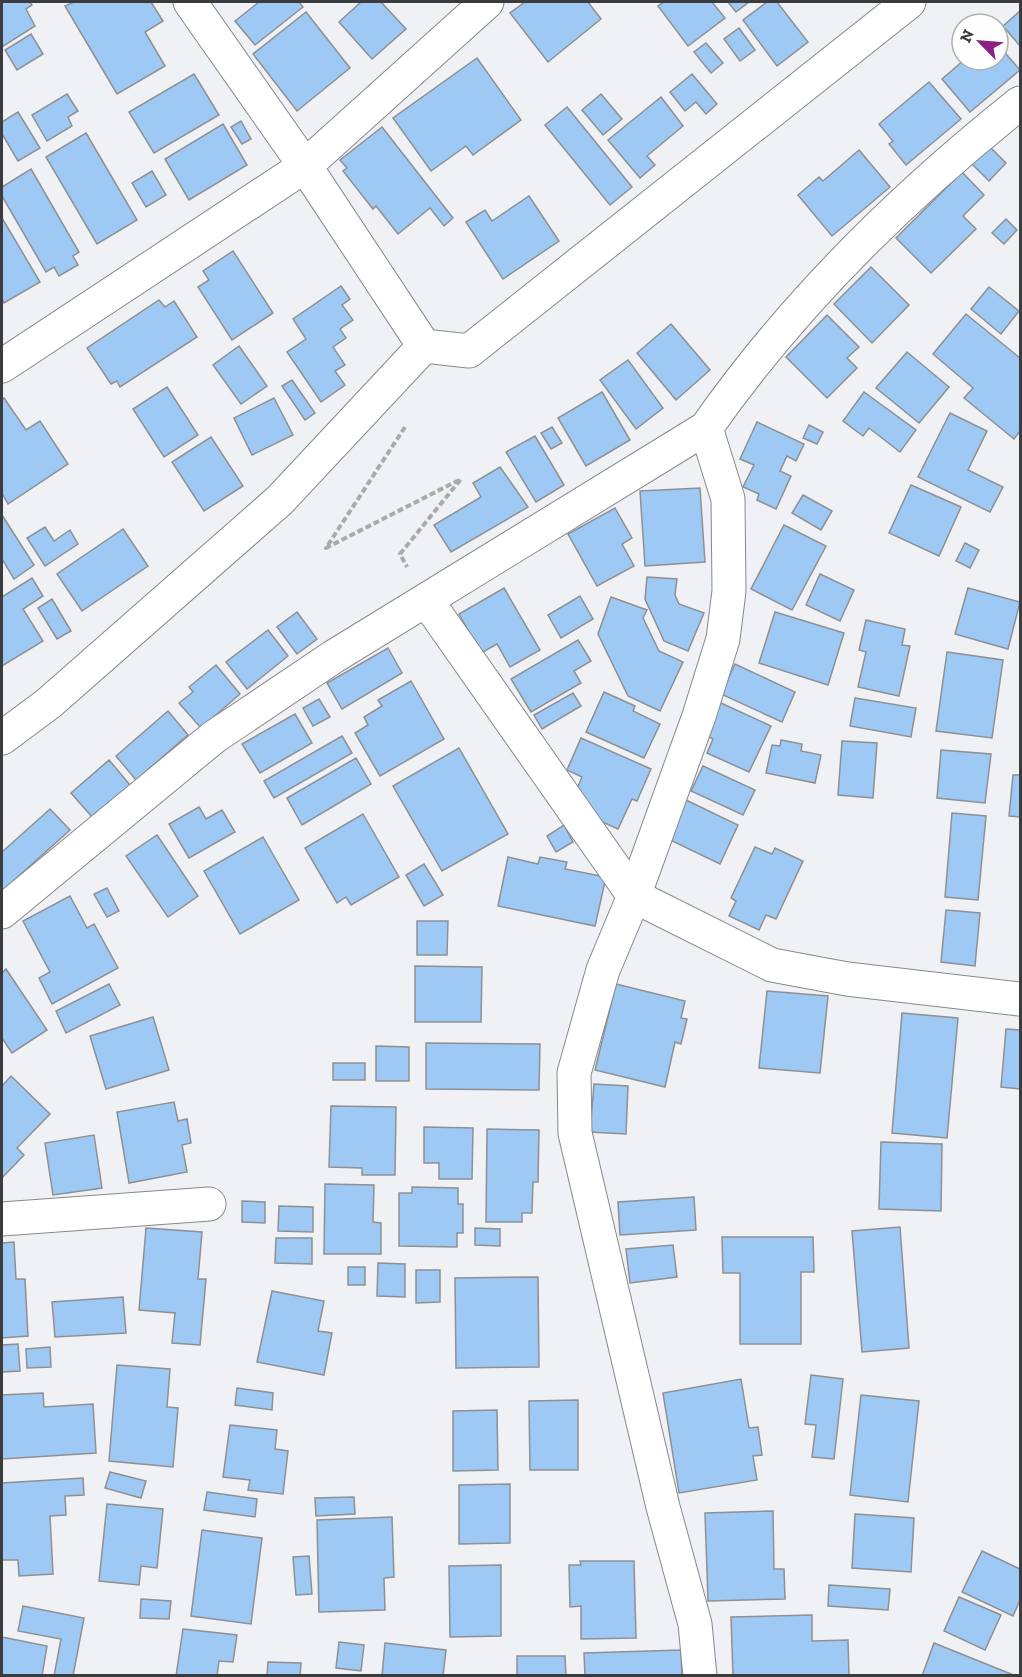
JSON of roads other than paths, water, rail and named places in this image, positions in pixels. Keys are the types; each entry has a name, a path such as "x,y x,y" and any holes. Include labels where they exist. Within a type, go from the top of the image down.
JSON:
{"street":[{"path":"190,2 305,166 424,346"},
{"path":"2,366 305,166 487,2"},
{"path":"424,346 469,351 909,2"},
{"path":"2,912 214,737 333,657 428,601 613,483 706,428 744,374 854,252 972,141 1020,103"},
{"path":"2,738 49,703 280,500 424,346"},
{"path":"700,1676 695,1624 663,1507 575,1133 574,1073 603,970 634,896 699,716 723,639 729,591 728,499 706,428"},
{"path":"428,601 634,896 772,965 847,980 1020,999"},
{"path":"2,1219 209,1204"}]}
